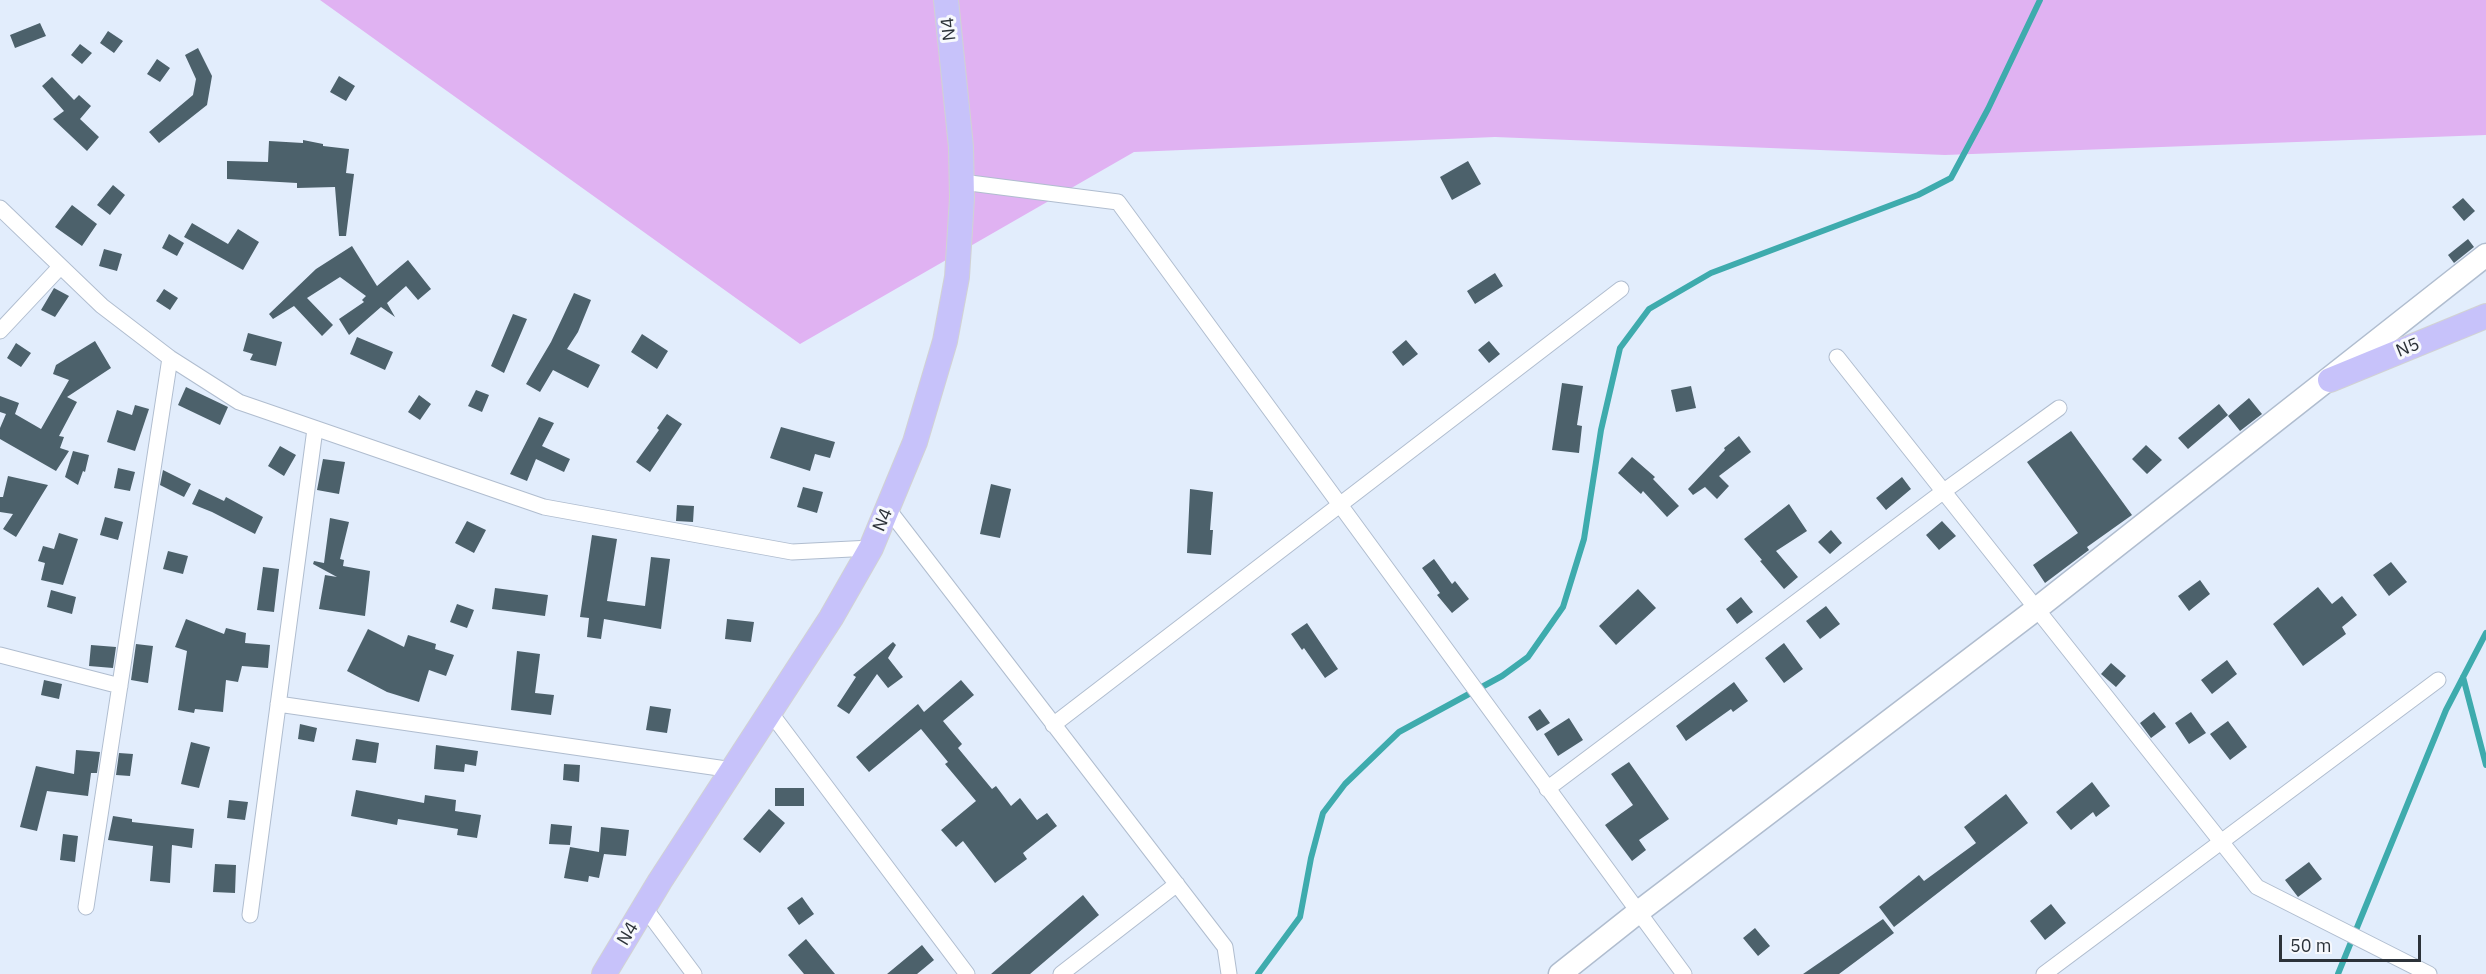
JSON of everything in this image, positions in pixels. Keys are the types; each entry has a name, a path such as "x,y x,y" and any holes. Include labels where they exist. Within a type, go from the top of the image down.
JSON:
{"main road":[{"name":"N4","path":"604,974 644,906 831,618 871,548 915,442 945,341 957,277 962,182 961,147 946,0"},
{"path":"1560,974 2035,610 2486,255"},
{"name":"N5","path":"2330,380 2486,316"}],"street":[{"path":"962,182 1118,202 1637,913 1684,974"},
{"path":"0,208 102,306 171,358 239,402 544,507 792,552 871,548"},
{"path":"0,331 60,267"},
{"path":"1053,725 1621,289"},
{"path":"1837,357 2035,610 2257,887 2429,974"},
{"path":"86,907 171,358"},
{"path":"1547,789 1944,491 2059,408"},
{"path":"250,915 315,429"},
{"path":"888,509 1225,947 1229,974"},
{"path":"0,655 120,686"},
{"path":"2044,974 2438,680"},
{"path":"278,704 733,770"},
{"path":"770,712 967,974"},
{"path":"1061,974 1177,884"},
{"path":"644,906 694,974"}],"shaded area":[{"path":"320,0 2486,0 2486,135 1945,155 1495,137 1134,152 800,344"}],"building":[{"path":"40,23 46,36 15,48 10,35"},
{"path":"108,31 123,41 114,53 100,43"},
{"path":"80,44 92,53 82,64 71,55"},
{"path":"198,48 212,76 207,105 159,143 149,132 193,95 196,79 185,55"},
{"path":"157,59 170,68 160,82 147,74"},
{"path":"339,76 355,86 346,101 330,92"},
{"path":"52,77 74,100 79,95 91,106 80,119 99,137 87,151 53,119 64,111 42,86"},
{"path":"303,140 323,144 323,146 349,149 346,173 354,174 346,236 339,236 335,187 297,188 297,183 227,179 227,161 268,162 269,141 303,143"},
{"path":"1468,161 1481,184 1452,200 1440,177"},
{"path":"113,185 125,195 110,215 97,205"},
{"path":"2463,198 2475,211 2464,221 2452,207"},
{"path":"72,205 97,224 82,246 55,227"},
{"path":"192,223 228,244 238,229 259,242 243,270 184,237"},
{"path":"169,234 184,243 177,256 162,248"},
{"path":"2468,239 2474,247 2454,263 2448,255"},
{"path":"352,246 377,286 408,260 431,289 418,300 406,286 387,303 395,317 381,307 349,335 339,319 364,302 362,300 366,296 340,277 307,298 333,325 322,336 294,306 273,319 269,314 316,269"},
{"path":"104,249 122,254 117,271 99,266"},
{"path":"1495,273 1503,286 1475,304 1467,291"},
{"path":"54,288 69,296 55,317 41,310"},
{"path":"164,289 178,298 170,310 156,301"},
{"path":"574,293 591,300 578,332 567,349 600,365 588,388 553,370 540,392 526,384 551,342"},
{"path":"513,314 527,319 504,373 491,366"},
{"path":"248,333 282,342 276,366 250,360 253,354 243,351"},
{"path":"642,334 668,351 657,369 631,352"},
{"path":"357,337 393,352 385,370 350,354"},
{"path":"1406,340 1418,354 1403,366 1392,352"},
{"path":"95,341 111,368 67,397 77,402 59,436 64,437 60,448 69,451 56,471 0,439 0,428 6,414 0,412 0,396 19,403 15,414 41,429 69,380 53,374 56,365"},
{"path":"1489,341 1500,354 1489,363 1478,350"},
{"path":"16,343 31,353 21,367 7,358"},
{"path":"1562,383 1583,386 1577,425 1582,426 1579,453 1552,450"},
{"path":"1691,386 1696,408 1676,412 1671,390"},
{"path":"186,387 228,407 220,425 178,405"},
{"path":"476,390 489,395 482,412 468,406"},
{"path":"419,395 431,404 420,420 408,412"},
{"path":"2249,398 2262,414 2240,431 2228,416"},
{"path":"2219,404 2228,415 2188,449 2178,438"},
{"path":"135,405 149,409 135,451 107,442 117,410 132,415"},
{"path":"667,414 682,424 650,472 636,462 659,430 657,428"},
{"path":"539,417 554,423 542,446 570,459 564,472 536,459 527,481 510,474"},
{"path":"781,427 835,442 830,458 815,454 810,471 770,458"},
{"path":"2071,431 2132,515 2087,547 2089,550 2045,583 2033,565 2078,533 2027,462"},
{"path":"1739,436 1751,452 1719,476 1729,486 1717,499 1705,487 1693,495 1688,489 1725,450 1724,448"},
{"path":"2146,445 2162,460 2147,474 2132,459"},
{"path":"280,446 296,455 284,476 268,466"},
{"path":"73,451 89,455 85,472 83,471 78,485 65,477"},
{"path":"1632,457 1655,477 1653,479 1679,506 1667,517 1643,491 1641,494 1618,473"},
{"path":"323,459 345,462 339,494 317,490"},
{"path":"118,468 135,472 130,491 114,488"},
{"path":"163,470 191,484 184,497 160,485"},
{"path":"8,476 48,485 16,537 3,529 13,514 0,512 0,497 3,497"},
{"path":"1902,477 1911,489 1886,510 1876,498"},
{"path":"991,484 1011,489 1000,538 980,534"},
{"path":"803,487 823,492 817,513 797,507"},
{"path":"199,489 224,501 226,497 263,517 255,534 192,504"},
{"path":"1190,489 1213,492 1211,555 1187,553"},
{"path":"1789,504 1807,531 1776,551 1798,577 1784,589 1744,539"},
{"path":"677,505 694,506 693,522 676,521"},
{"path":"105,517 123,522 118,540 100,535"},
{"path":"330,518 349,522 340,559 344,560 343,566 370,571 365,616 319,609 325,575 337,577 313,564 314,561 324,563"},
{"path":"467,521 486,530 474,553 455,543"},
{"path":"1942,521 1956,536 1939,550 1926,535"},
{"path":"1831,530 1842,543 1830,554 1818,542"},
{"path":"59,533 78,539 63,585 41,580 45,563 38,561 43,546 54,549"},
{"path":"592,535 617,539 607,601 645,606 651,557 670,559 661,629 604,619 601,639 587,637 589,618 580,617"},
{"path":"168,551 188,556 183,574 163,569"},
{"path":"1434,559 1452,584 1455,581 1469,599 1452,613 1437,595 1440,593 1422,568"},
{"path":"2391,562 2407,582 2389,596 2373,575"},
{"path":"263,567 279,569 274,612 257,610"},
{"path":"2200,580 2210,594 2189,611 2178,596"},
{"path":"2318,587 2332,604 2342,596 2357,615 2342,627 2346,634 2303,666 2273,624"},
{"path":"495,588 548,595 545,616 492,609"},
{"path":"1638,589 1656,608 1616,645 1599,626"},
{"path":"51,590 76,597 72,614 47,607"},
{"path":"1741,597 1753,612 1737,624 1726,609"},
{"path":"457,604 474,610 467,628 450,622"},
{"path":"1826,606 1840,624 1820,639 1806,621"},
{"path":"186,619 224,634 226,628 246,633 245,643 270,645 268,668 242,666 238,682 226,680 223,712 195,709 194,713 178,710 187,651 175,647"},
{"path":"727,619 754,622 751,642 725,639"},
{"path":"1307,623 1338,669 1325,678 1291,634"},
{"path":"368,629 404,647 408,635 436,644 435,649 454,655 446,676 429,670 419,702 387,692 347,671"},
{"path":"893,642 896,645 888,658 903,677 888,688 877,674 849,714 837,706 856,677 853,675"},
{"path":"1784,643 1803,669 1784,683 1765,658"},
{"path":"136,644 153,646 148,683 131,680"},
{"path":"91,645 116,647 113,668 89,666"},
{"path":"517,651 540,654 535,693 554,695 551,715 511,710"},
{"path":"2227,660 2237,674 2212,694 2201,680"},
{"path":"2111,663 2126,676 2116,687 2101,674"},
{"path":"44,680 62,684 59,699 41,695"},
{"path":"961,680 974,695 943,721 962,744 958,748 992,789 996,786 1011,806 1020,798 1037,820 1047,813 1057,826 1023,853 1027,859 995,883 963,841 956,847 941,830 976,801 945,764 948,762 921,729 869,772 856,757 918,704 924,712"},
{"path":"1734,682 1748,701 1733,712 1731,709 1686,741 1676,726"},
{"path":"650,706 671,709 667,733 646,730"},
{"path":"1540,709 1550,723 1537,731 1528,717"},
{"path":"2154,712 2166,727 2151,738 2140,723"},
{"path":"2191,712 2206,733 2189,744 2175,723"},
{"path":"1569,718 1583,740 1558,756 1544,734"},
{"path":"2228,721 2247,747 2230,760 2210,734"},
{"path":"300,724 317,728 314,742 298,739"},
{"path":"356,739 379,743 376,763 352,760"},
{"path":"191,742 210,747 199,788 181,784"},
{"path":"436,745 478,751 476,766 465,764 464,772 434,769"},
{"path":"76,750 100,752 97,773 91,773 88,796 47,791 37,831 20,827 36,766 74,774"},
{"path":"119,753 133,754 130,776 116,775"},
{"path":"1629,762 1669,819 1639,840 1646,850 1632,861 1605,825 1633,805 1611,774"},
{"path":"564,764 580,765 579,782 563,780"},
{"path":"2092,782 2110,806 2096,817 2093,812 2071,830 2056,812"},
{"path":"775,788 804,788 804,806 775,806"},
{"path":"356,790 424,803 425,795 456,800 455,811 481,815 477,838 457,835 458,829 398,819 397,825 351,816"},
{"path":"2006,794 2028,823 1894,927 1879,907 1919,875 1924,881 1976,843 1964,827"},
{"path":"229,800 248,802 245,820 227,818"},
{"path":"769,809 785,823 760,853 743,839"},
{"path":"113,816 132,819 132,822 194,829 192,848 172,845 170,883 150,881 153,846 108,840"},
{"path":"551,824 572,826 570,845 549,844"},
{"path":"601,827 629,830 626,856 604,854 599,878 589,876 588,882 564,878 570,847 599,852"},
{"path":"63,834 78,836 75,862 60,860"},
{"path":"2309,862 2322,879 2298,897 2285,880"},
{"path":"215,864 236,865 235,893 213,892"},
{"path":"1083,895 1099,915 1030,974 991,974"},
{"path":"802,897 814,914 799,925 787,908"},
{"path":"2051,904 2066,923 2045,940 2030,921"},
{"path":"1883,919 1894,933 1839,974 1803,974"},
{"path":"1755,928 1770,946 1758,956 1743,938"},
{"path":"806,939 835,974 804,974 788,955"},
{"path":"922,945 934,960 917,974 887,974"}],"waterway":[{"path":"1258,974 1300,917 1311,858 1323,813 1345,784 1399,732 1502,676 1528,657 1563,607 1584,539 1601,430 1620,348 1649,309 1711,273 1918,195 1951,178 1988,109 2040,0"},
{"path":"2338,974 2446,710 2486,633"},
{"path":"2463,677 2486,765"}]}
